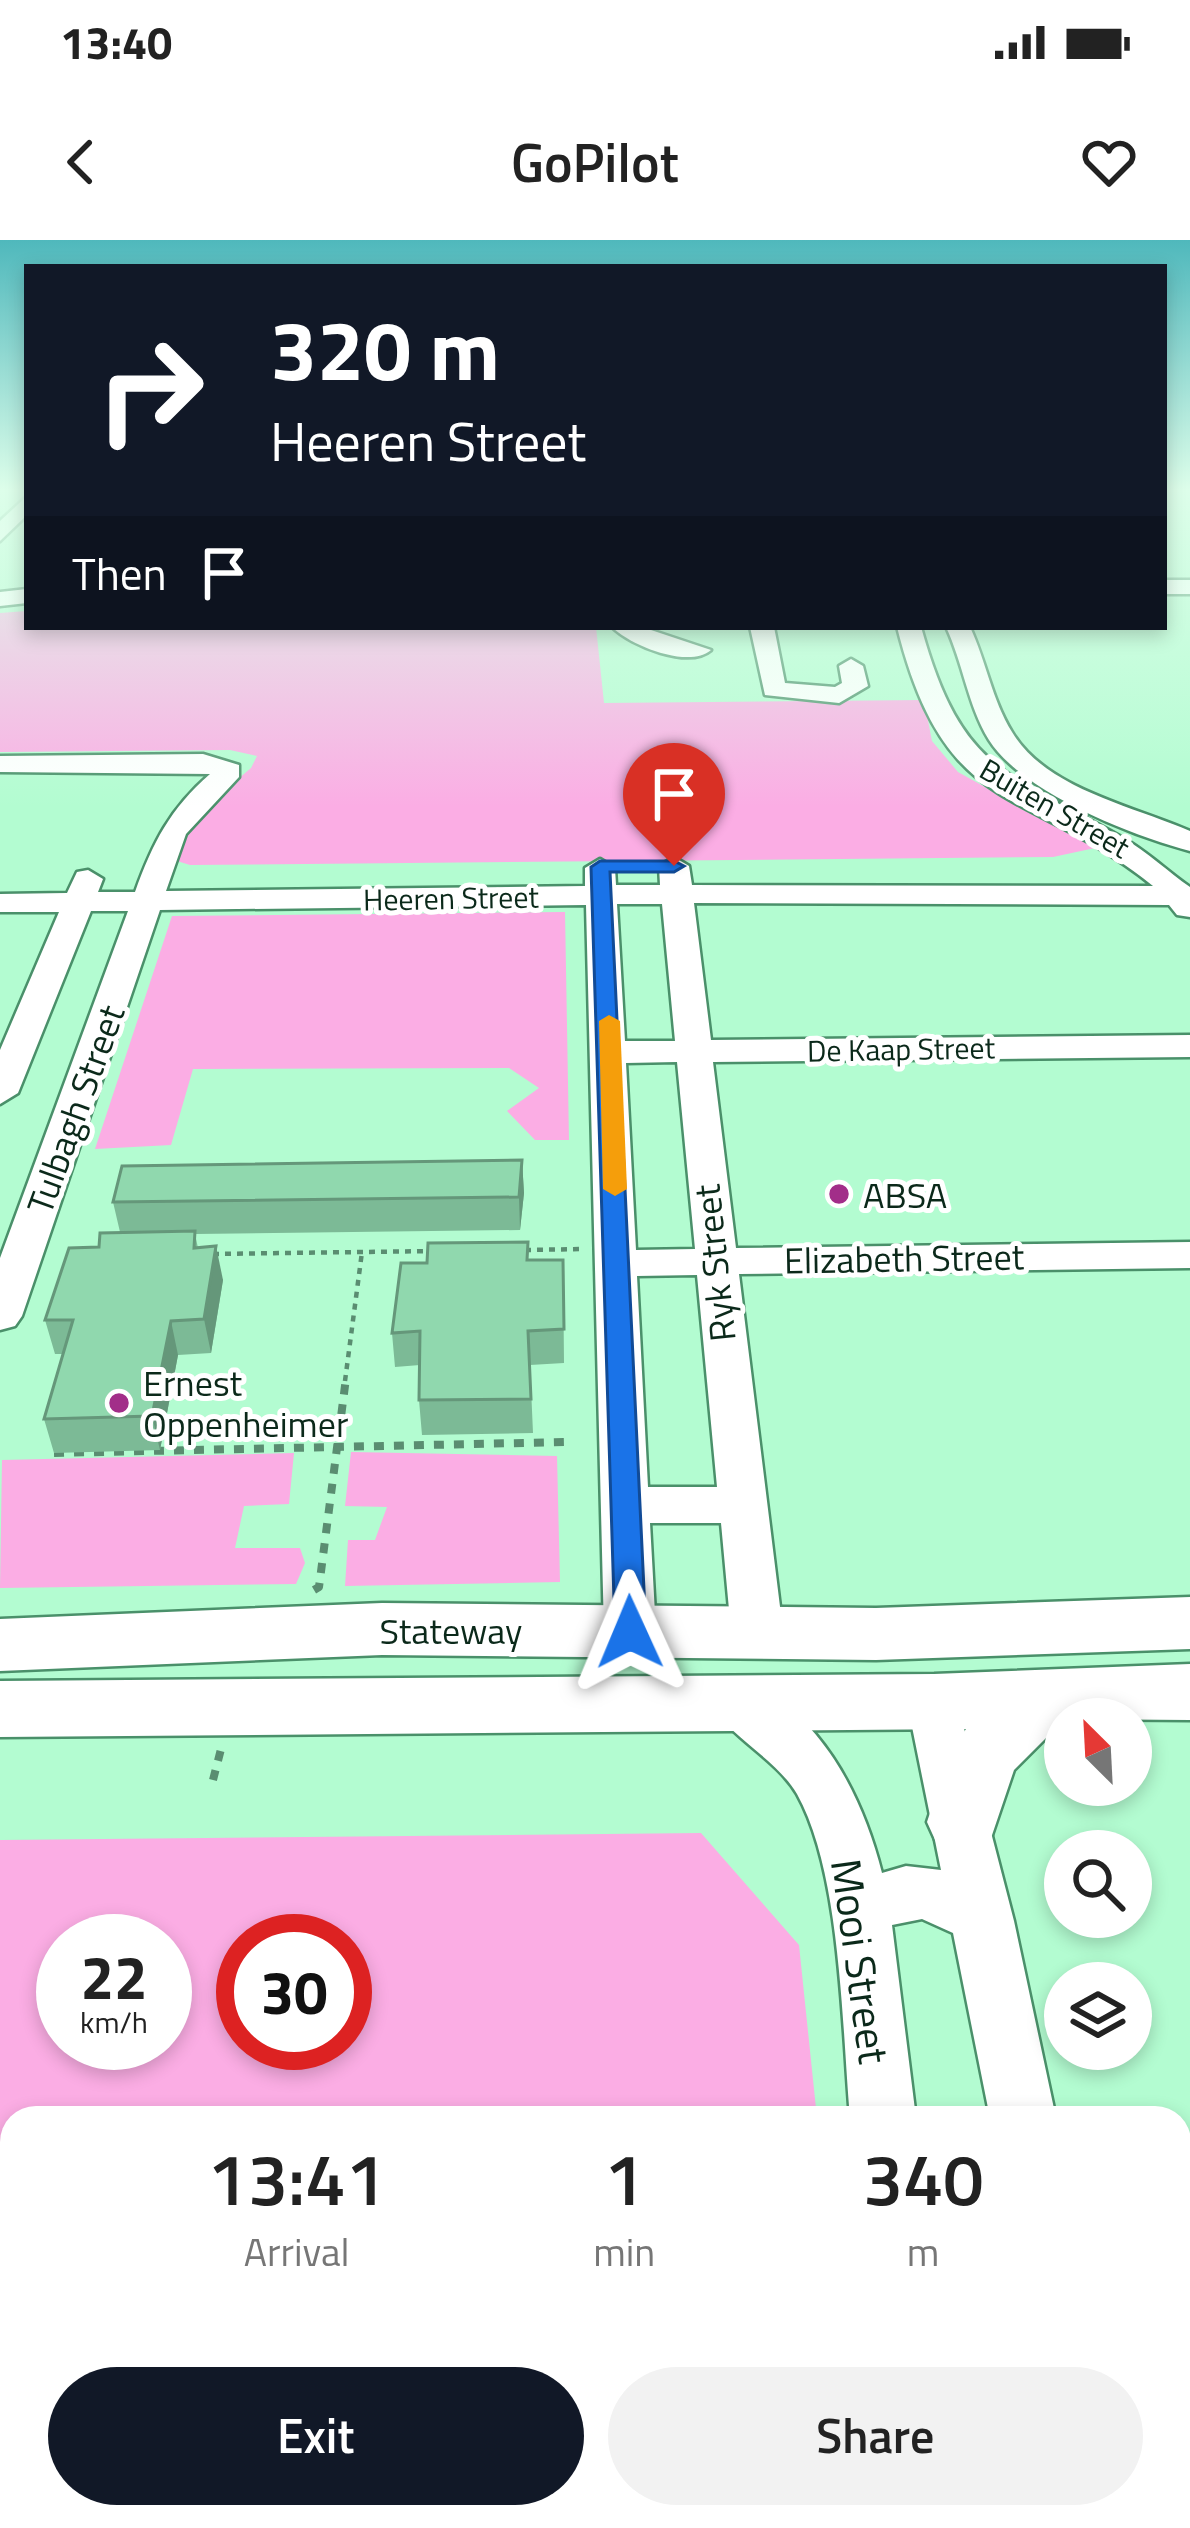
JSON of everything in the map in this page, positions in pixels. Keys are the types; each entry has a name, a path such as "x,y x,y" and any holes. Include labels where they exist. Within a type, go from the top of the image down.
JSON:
{"main road":[{"name":"Stateway","path":"0,1645 382,1629 876,1634 1179,1624"},
{"path":"1179,1624 1190,1691"},
{"path":"374,1702 382,1629"},
{"path":"876,1634 905,1648 919,1662 934,1702"},
{"path":"123,1708 146,1640"},
{"name":"Stateway","path":"1048,1698 1190,1691"},
{"name":"Stateway","path":"0,1709 1044,1698"},
{"path":"963,1822 984,1755 1044,1702"}],"street":[{"path":"630,630 654,643 752,647 774,690 783,694 852,691 851,667"},
{"name":"Buiten Street","path":"906,630 959,748 993,778 1155,868"},
{"name":"Buiten Street","path":"962,630 1002,739 1033,770 1190,842"},
{"path":"941,709 988,708"},
{"name":"Tulbagh Street","path":"0,764 225,766 226,776 179,821 94,1058 8,1271 0,1316"},
{"name":"Heeren Street","path":"0,903 84,889 1155,868 1188,893"},
{"name":"Heeren Street","path":"0,876 84,889"},
{"name":"Heeren Street","path":"676,880 1188,893"},
{"name":"Ryk Street","path":"676,880 757,1631"},
{"path":"602,881 630,1632"},
{"name":"Tulbagh Street","path":"5,1070 84,889"},
{"name":"De Kaap Street","path":"611,1052 1190,1046"},
{"path":"5,1070 94,1058"},
{"name":"Elizabeth Street","path":"618,1256 714,1261 1190,1256"},
{"path":"628,1505 741,1505"},
{"name":"Mooi Street","path":"737,1700 774,1728 818,1779 840,1825 858,1916 882,2106"},
{"path":"934,1702 1021,2106"},
{"path":"858,1916 895,1893 919,1891 965,1905 984,1921"}],"path":[{"path":"525,1250 618,1256"},
{"path":"203,1254 455,1251"},
{"path":"254,1636 319,1587 362,1252"},
{"path":"54,1454 567,1442"},
{"path":"213,1780 232,1706"}],"shaded area":[{"path":"24,611 24,630 596,630 604,703 924,700 932,741 958,772 1095,848 1053,857 190,865 177,861 173,853 187,822 251,768 257,756 230,750 0,752 0,613"},
{"path":"565,912 569,1140 535,1140 507,1111 539,1088 509,1068 193,1069 171,1145 95,1149 172,916"},
{"path":"351,1452 557,1456 560,1582 345,1586 348,1540 375,1540 387,1507 345,1506"},
{"path":"294,1453 289,1504 244,1506 235,1548 300,1548 305,1563 296,1584 0,1588 2,1460"},
{"path":"701,1833 799,1945 816,2106 0,2106 0,1840"}],"building":[{"path":"522,1160 519,1197 113,1202 122,1166"},
{"name":"Ernest Oppenheimer","path":"195,1231 194,1248 216,1246 204,1319 171,1321 152,1416 44,1419 73,1320 45,1320 69,1248 99,1247 100,1233"},
{"name":"Ernest Oppenheimer","path":"528,1242 527,1260 563,1260 564,1329 528,1331 531,1399 419,1400 420,1331 392,1333 401,1263 427,1263 428,1243"}],"slow traffic":[{"path":"609,1021 615,1189"}],"place":[{"name":"ABSA","path":"839,1194"},
{"name":"Ernest Oppenheimer","path":"119,1403"}],"route":[{"path":"630,1632 611,1052 600,867 674,866"}]}
